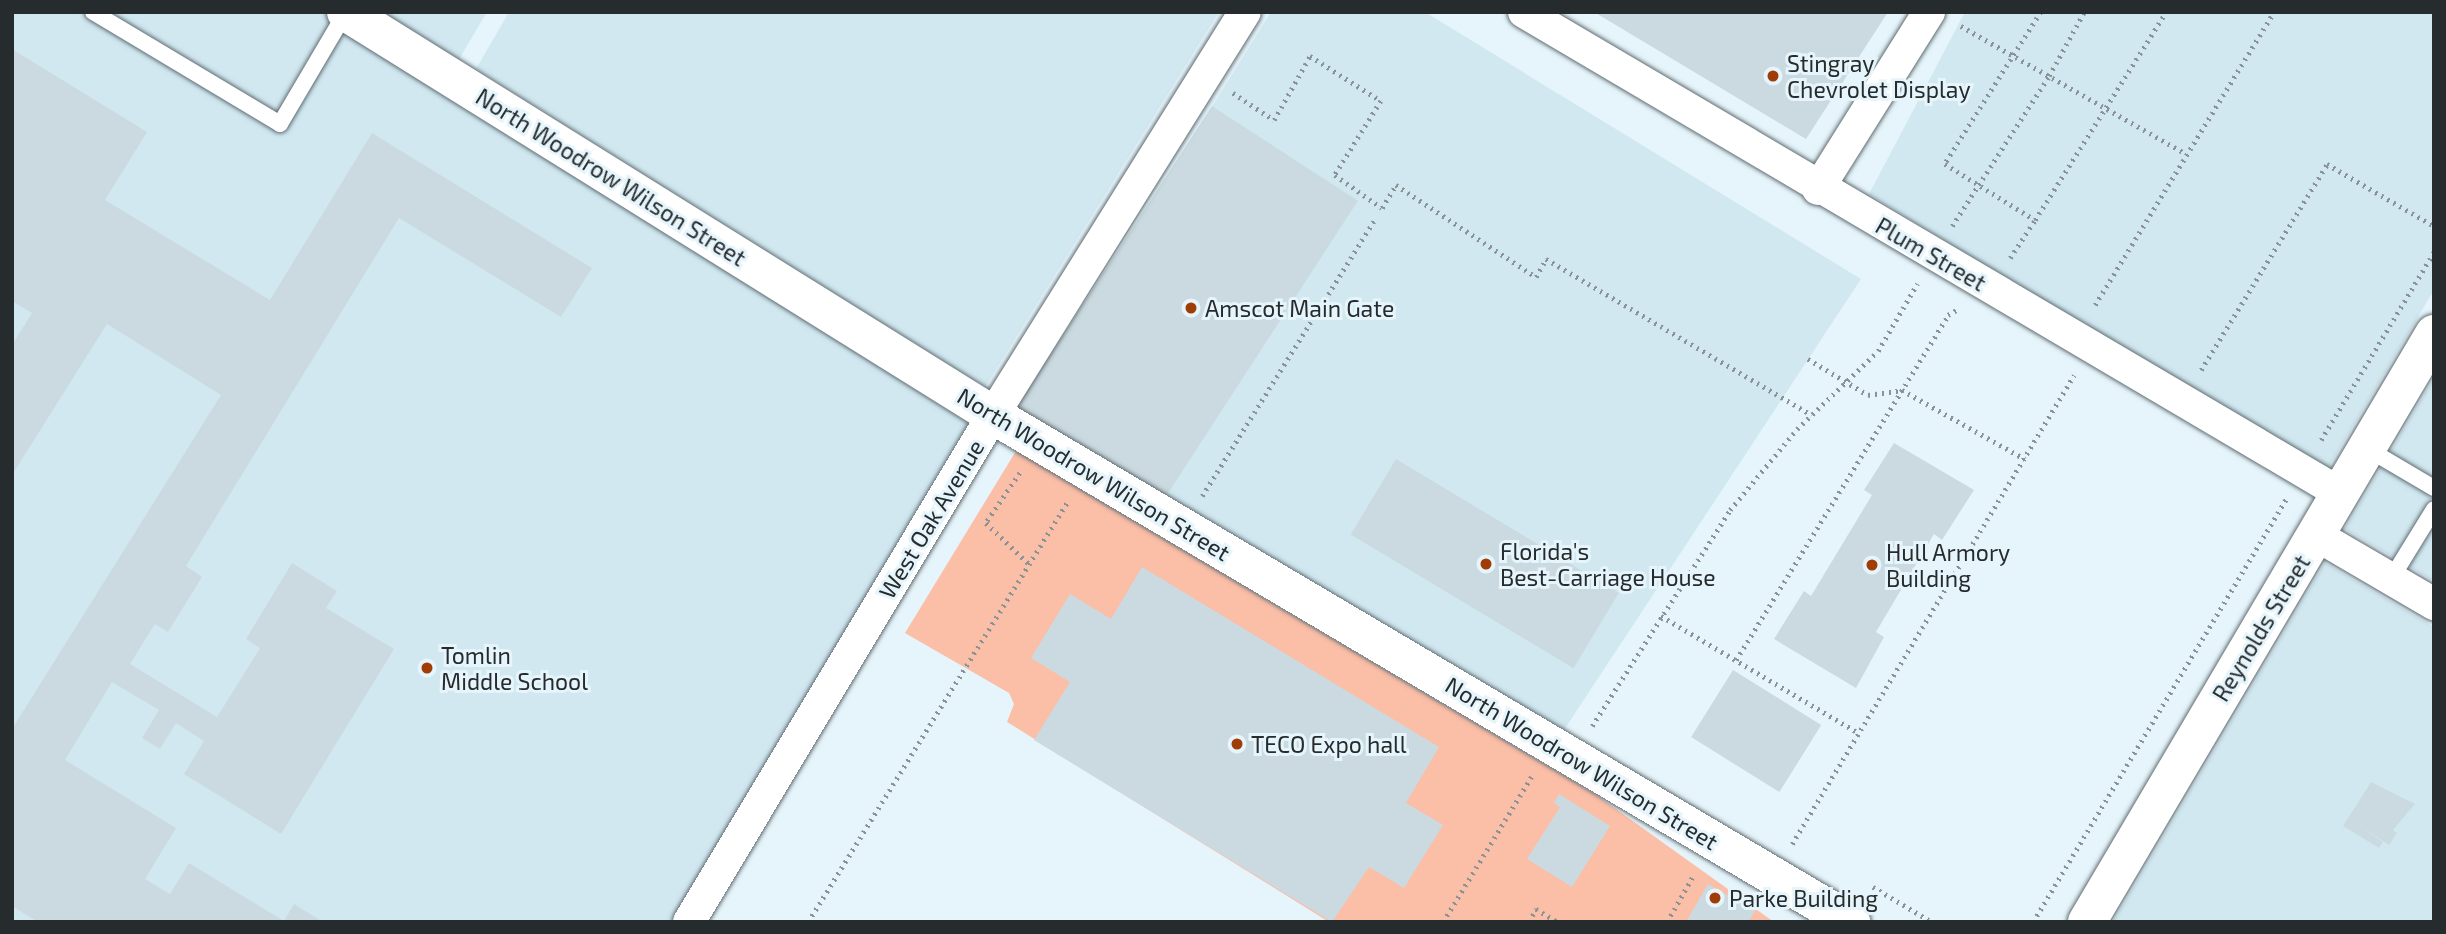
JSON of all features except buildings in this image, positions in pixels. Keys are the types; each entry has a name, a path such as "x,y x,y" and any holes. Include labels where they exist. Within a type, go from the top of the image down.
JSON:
{"street":[{"name":"North Woodrow Wilson Street","path":"346,12 993,415 1851,922"},
{"name":"West Oak Avenue","path":"689,922 993,415 1245,12"},
{"name":"Plum Street","path":"1524,12 1818,189 2340,493"},
{"path":"1818,189 1929,12"},
{"name":"Reynolds Street","path":"2087,922 2434,334"},
{"path":"2316,535 2434,604"}],"lane":[{"path":"93,12 280,124 346,12"},
{"path":"2366,448 2434,488"},
{"path":"2391,579 2434,509"}],"path":[{"path":"2035,220 1945,163 2041,12"},
{"path":"1572,758 1730,510 1812,415 1878,351 1977,184 2049,76 2084,12"},
{"path":"1736,660 1948,315 1990,289 2166,12"},
{"path":"1773,877 2110,314 2093,303 2274,12"},
{"path":"1959,25 2186,154"},
{"path":"1223,86 1274,120 1310,57 1381,101 1335,175 1382,208 1396,185 1536,277 1546,259 1812,415"},
{"path":"2191,363 2202,370 2327,164 2434,226"},
{"path":"1184,526 1376,218"},
{"path":"2033,922 2434,252"},
{"path":"1808,359 1868,395 1902,390 2025,459"},
{"path":"1023,468 986,523 1029,564"},
{"path":"808,922 1072,494"},
{"path":"1661,616 1858,733"},
{"path":"1443,922 1535,771"},
{"path":"1529,922 1536,909 1558,922"}],"shaded area":[{"name":"Tomlin Middle School","path":"12,12 487,12 449,76 993,415 691,922 12,922"},
{"path":"509,12 1219,12 985,387 476,69"},
{"path":"1271,12 1425,12 1861,279 1564,730 1023,410"},
{"path":"1965,12 2434,12 2434,290 2325,473 1869,194"},
{"path":"2434,378 2434,581 2345,529"},
{"path":"1016,451 1595,794 1774,922 1329,922 1007,722 1014,704 1009,693 905,633"},
{"path":"2325,563 2434,627 2434,922 2113,922"}],"place":[{"name":"Stingray Chevrolet Display","path":"1773,76"},
{"name":"Amscot Main Gate","path":"1191,308"},
{"name":"Florida's Best-Carriage House","path":"1486,564"},
{"name":"Hull Armory Building","path":"1872,565"},
{"name":"Tomlin Middle School","path":"427,668"},
{"name":"TECO Expo hall","path":"1237,744"},
{"name":"Parke Building","path":"1715,898"}]}
